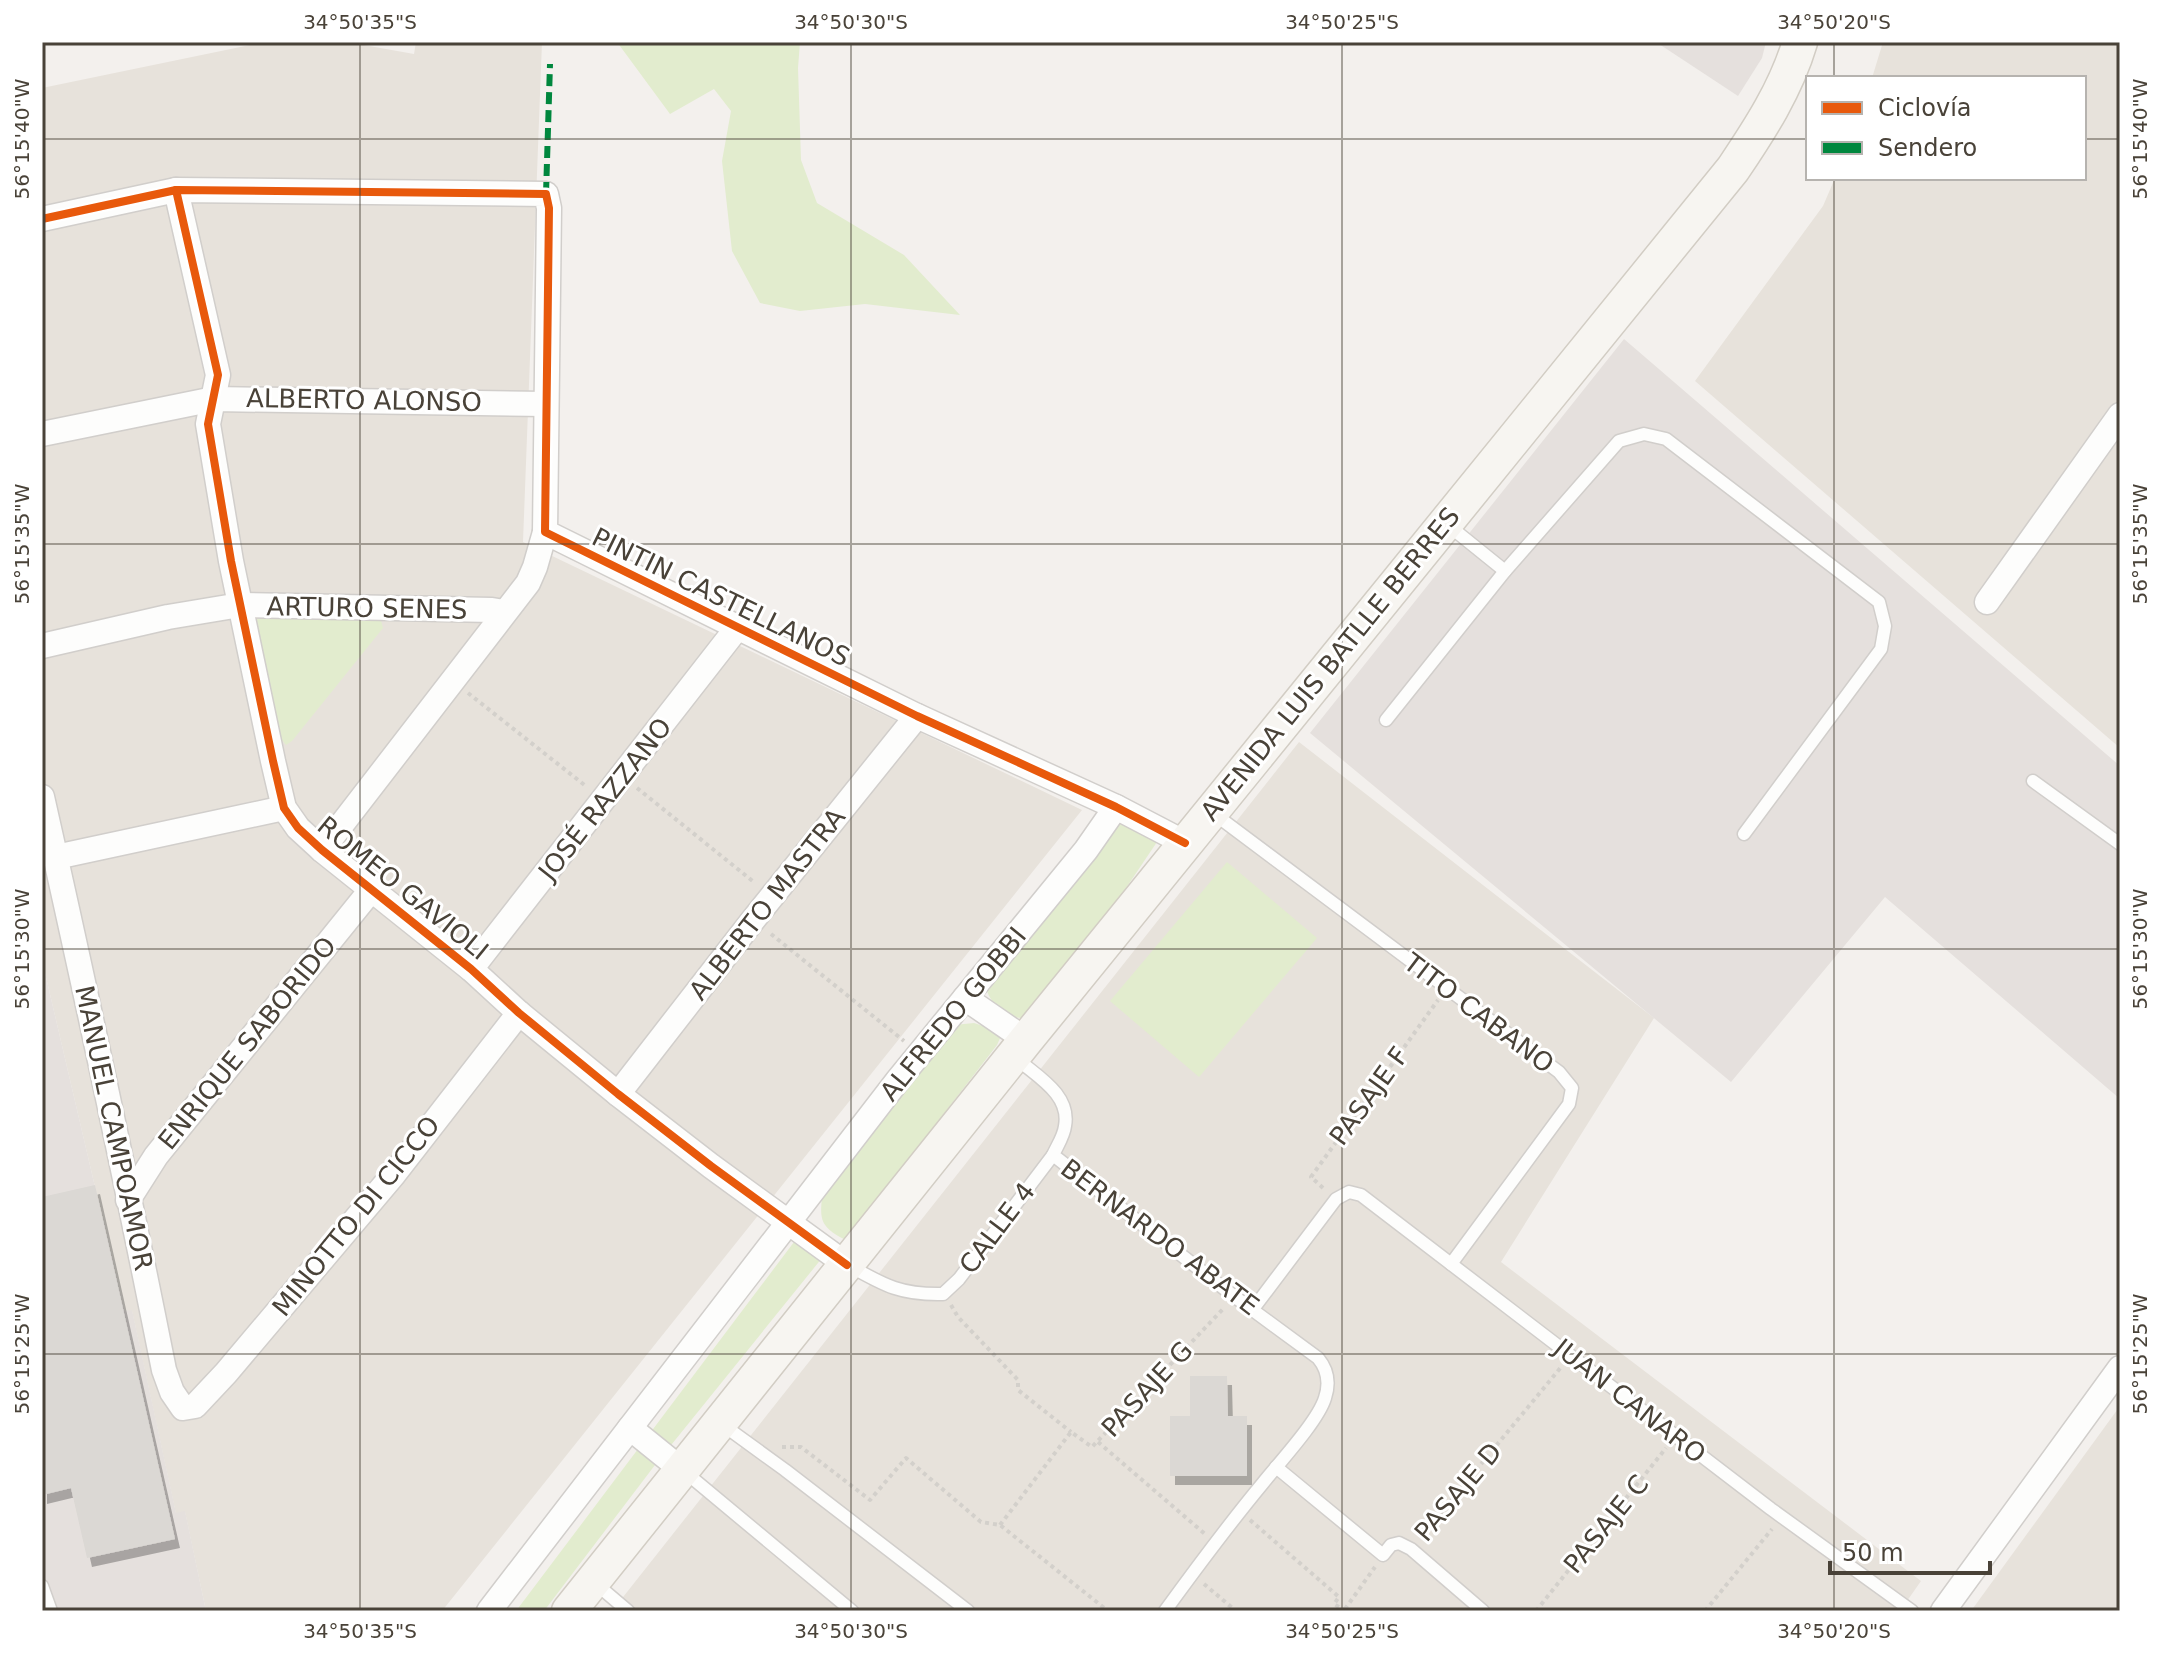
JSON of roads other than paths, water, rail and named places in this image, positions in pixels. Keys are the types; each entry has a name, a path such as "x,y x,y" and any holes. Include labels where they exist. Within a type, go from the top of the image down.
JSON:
{"main road":[{"name":"AVENIDA LUIS BATLLE BERRES","path":"569,1611 1019,1048 1733,169 1769,115 1800,42"}],"street":[{"path":"42,219 176,190 546,194 549,208 545,532 535,567 528,583 322,850"},
{"name":"ROMEO GAVIOLI","path":"176,190 218,375 208,424 240,605 284,808 298,828 322,850 471,969 519,1013 618,1094 847,1265"},
{"name":"ALBERTO ALONSO","path":"42,434 214,399 545,404"},
{"path":"1987,602 2120,415"},
{"name":"PINTIN CASTELLANOS","path":"545,532 917,716 1116,807 1185,843"},
{"name":"ARTURO SENES","path":"42,646 168,617 240,605 504,612"},
{"name":"JOSÉ RAZZANO","path":"471,969 737,628"},
{"name":"ALBERTO MASTRA","path":"618,1094 917,716"},
{"name":"MANUEL CAMPOAMOR","path":"42,797 113,1118 164,1370 172,1392 183,1408"},
{"name":"ALFREDO GOBBI","path":"489,1611 918,1054 1086,850 1116,807"},
{"path":"56,857 284,808"},
{"name":"ENRIQUE SABORIDO","path":"128,1200 156,1156 371,890"},
{"path":"965,998 1019,1048"},
{"name":"MINOTTO DI CICCO","path":"183,1408 195,1406 226,1373 394,1174 519,1013"},
{"path":"1943,1611 2120,1368"},
{"path":"630,1428 682,1470"}],"lane":[{"path":"1386,720 1505,571 1619,441 1644,434 1666,439 1879,602 1885,626 1881,649 1744,834"},
{"path":"1446,523 1505,571"},
{"path":"2033,781 2120,844"},
{"name":"TITO CABANO","path":"1211,811 1559,1072 1572,1088 1569,1104 1451,1264"},
{"name":"BERNARDO ABATE","path":"1019,1048 1060,1097 1065,1108 1065,1126 1053,1155 1318,1358 1326,1368 1328,1385 1325,1400 1276,1467"},
{"name":"CALLE 4","path":"847,1265 889,1288 943,1294 959,1279 1053,1155"},
{"name":"JUAN CANARO","path":"1253,1309 1336,1199 1349,1192 1361,1195 1675,1437 1912,1611"},
{"path":"720,1423 968,1611"},
{"path":"1165,1611 1276,1467"},
{"name":"PASAJE D","path":"1276,1467 1383,1555 1391,1545 1399,1543 1411,1549 1483,1611"},
{"path":"682,1470 852,1611"},
{"path":"593,1581 628,1611"},
{"path":"42,1586 51,1611"}]}
